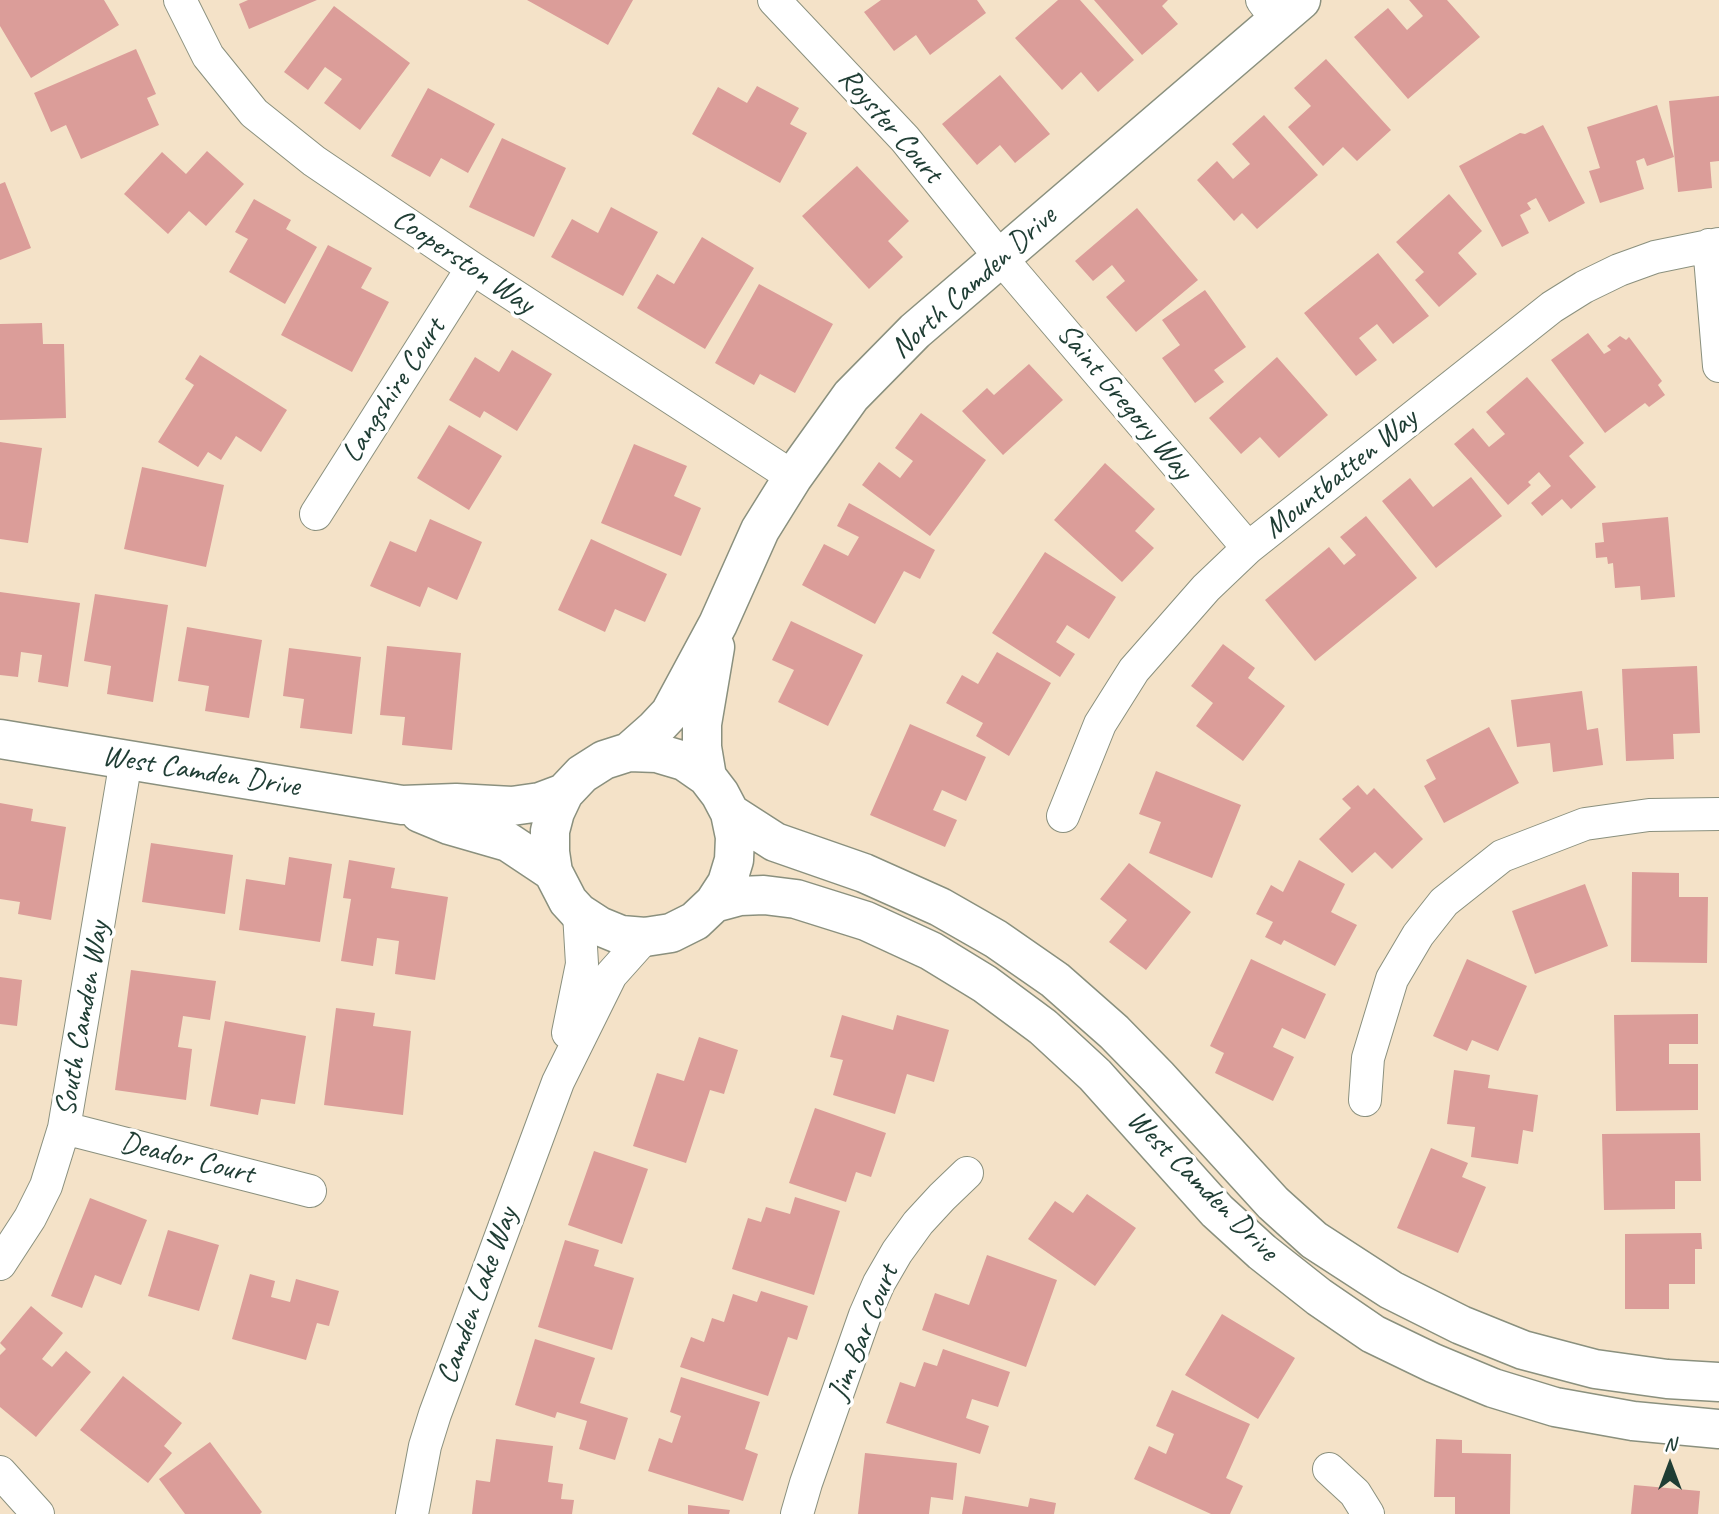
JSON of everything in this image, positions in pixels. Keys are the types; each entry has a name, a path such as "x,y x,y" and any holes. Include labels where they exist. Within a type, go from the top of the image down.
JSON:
{"street":[{"name":"Cooperston Way","path":"180,0 208,55 254,113 324,168 793,477"},
{"name":"Royster Court","path":"774,0 905,139 1000,257"},
{"name":"North Camden Drive","path":"629,752 670,713 718,624 760,530 793,477 850,397 915,331 1280,7"},
{"path":"1714,245 1719,366"},
{"name":"Mountbatten Way","path":"1063,816 1100,724 1134,670 1206,589 1248,548 1552,307 1619,270 1655,257 1714,245"},
{"name":"Saint Gregory Way","path":"1000,257 1248,548"},
{"name":"Langshire Court","path":"316,514 472,268"},
{"name":"North Camden Drive","path":"707,777 702,747 702,724 718,624"},
{"name":"West Camden Drive","path":"0,738 402,805 456,803 512,806 540,802 564,793"},
{"path":"629,752 657,753 684,761 707,777 730,813 735,836 734,860 727,883 714,903 695,921 671,933 645,937 621,935 599,926 579,913 559,887 550,852 550,831 564,793 582,774 604,760 629,752"},
{"name":"South Camden Way","path":"0,1264 30,1219 46,1186 64,1128 126,760"},
{"name":"West Camden Drive","path":"402,805 449,825 508,842 553,872"},
{"name":"West Camden Drive","path":"730,813 775,842 864,873 940,907 996,939 1055,980 1114,1032 1158,1077 1273,1203 1314,1240 1391,1290 1461,1325 1523,1350 1595,1369 1667,1379 1719,1382"},
{"path":"1365,1100 1368,1058 1392,979 1418,935 1444,902 1502,856 1585,824 1649,815 1719,814"},
{"name":"West Camden Drive","path":"714,903 740,896 764,895 796,899 866,921 930,951 985,984 1043,1027 1095,1075 1217,1211 1262,1252 1319,1297 1373,1334 1493,1388 1555,1407 1633,1421 1719,1429"},
{"name":"Camden Lake Way","path":"558,1082 582,964 579,913"},
{"name":"Camden Lake Way","path":"412,1514 425,1446 435,1414 558,1082 611,975 645,937"},
{"name":"Deador Court","path":"64,1128 310,1191"},
{"name":"Jim Bar Court","path":"797,1514 865,1315 879,1283 918,1223 967,1173"},
{"path":"1329,1469 1355,1493 1368,1514"},
{"path":"0,1472 38,1514"}],"building":[{"path":"0,0 104,0 119,25 31,78 0,26"},
{"path":"248,0 317,0 249,29 239,4"},
{"path":"527,0 633,0 608,45"},
{"path":"881,0 977,0 986,13 930,55 916,35 894,51 864,12"},
{"path":"1058,0 1080,0 1134,60 1098,92 1081,72 1062,90 1015,38"},
{"path":"1094,0 1168,0 1162,6 1178,24 1142,55"},
{"path":"1409,0 1447,0 1480,37 1408,99 1354,37 1388,8 1407,30 1423,16"},
{"path":"334,6 410,63 360,130 324,103 342,79 325,67 308,90 284,72"},
{"path":"136,49 156,94 147,98 159,125 81,159 66,125 51,132 34,93"},
{"path":"1326,59 1391,130 1357,161 1343,147 1323,166 1288,127 1311,106 1294,88"},
{"path":"1000,75 1050,134 1015,163 1000,145 977,165 942,124"},
{"path":"757,86 799,108 790,124 807,133 780,183 692,134 718,87 747,103"},
{"path":"428,88 495,124 468,173 441,158 430,177 391,156"},
{"path":"1719,96 1719,161 1710,162 1712,188 1678,192 1669,101"},
{"path":"1657,105 1674,157 1647,166 1644,158 1636,161 1644,189 1600,203 1589,171 1600,168 1587,127"},
{"path":"1264,115 1318,175 1257,229 1242,213 1234,221 1197,180 1217,161 1233,179 1250,164 1232,144"},
{"path":"1543,125 1585,203 1549,222 1536,198 1527,203 1531,209 1520,215 1529,233 1502,247 1459,166 1520,133 1525,134"},
{"path":"502,138 566,168 534,237 469,207"},
{"path":"207,151 244,184 206,226 189,211 168,234 124,194 162,152 186,174"},
{"path":"857,166 909,221 888,241 903,257 869,289 802,216"},
{"path":"5,182 31,248 0,260 0,184"},
{"path":"1449,194 1482,231 1458,253 1477,274 1439,307 1415,280 1424,272 1396,242"},
{"path":"254,199 291,220 286,229 317,247 285,304 229,272 248,239 235,232"},
{"path":"611,207 658,232 623,296 551,257 572,219 598,233"},
{"path":"1137,208 1198,280 1136,332 1106,297 1125,281 1112,265 1093,281 1075,261"},
{"path":"702,237 754,268 705,349 637,308 657,274 674,284"},
{"path":"328,245 372,268 361,288 389,302 352,372 281,335"},
{"path":"1378,253 1429,316 1393,344 1377,324 1359,338 1377,360 1356,376 1304,313"},
{"path":"759,284 833,324 795,393 760,374 754,385 715,363"},
{"path":"1205,290 1246,347 1214,370 1224,382 1195,403 1162,358 1180,345 1162,320"},
{"path":"42,323 43,344 64,344 66,418 0,420 0,324"},
{"path":"1588,333 1604,354 1611,350 1607,346 1620,336 1626,340 1629,337 1662,381 1658,385 1665,395 1649,407 1645,403 1605,433 1551,360"},
{"path":"512,350 552,374 517,431 484,411 480,418 449,400 475,357 499,372"},
{"path":"200,355 287,410 261,452 236,436 221,460 208,452 198,467 158,442 194,385 185,379"},
{"path":"1277,357 1328,415 1279,458 1260,437 1241,454 1209,418"},
{"path":"1029,364 1063,400 1003,455 962,411 987,388 994,395"},
{"path":"1527,377 1584,443 1569,456 1596,487 1571,509 1562,499 1542,516 1531,503 1551,486 1539,472 1528,482 1531,485 1508,505 1454,444 1473,428 1489,447 1505,434 1486,412"},
{"path":"921,413 986,460 930,536 862,485 879,462 900,478 913,461 895,448"},
{"path":"449,425 502,456 469,510 417,478"},
{"path":"0,442 42,448 28,543 0,539"},
{"path":"634,444 687,466 674,496 701,508 681,556 601,523"},
{"path":"1105,463 1155,509 1135,531 1154,548 1122,582 1054,520"},
{"path":"142,467 224,485 206,567 124,549"},
{"path":"1471,477 1502,516 1436,568 1382,501 1410,478 1433,507"},
{"path":"849,503 935,550 920,579 904,571 875,624 802,585 824,544 848,556 859,537 837,526"},
{"path":"1366,516 1417,578 1315,661 1265,600 1329,547 1344,565 1356,555 1340,537"},
{"path":"1668,517 1675,597 1641,600 1640,586 1615,588 1613,563 1608,564 1607,557 1596,558 1595,543 1604,542 1602,523"},
{"path":"430,519 482,542 457,600 428,587 420,607 370,586 390,541 416,552"},
{"path":"591,539 667,574 645,622 615,609 605,632 558,610"},
{"path":"1045,552 1116,597 1089,639 1067,625 1056,642 1075,654 1060,677 992,633"},
{"path":"0,592 80,603 68,687 38,682 42,655 21,652 18,677 0,675"},
{"path":"95,594 168,605 153,702 107,694 111,666 84,661"},
{"path":"791,621 863,655 828,726 778,702 794,670 772,660"},
{"path":"187,627 262,640 249,718 205,711 209,686 178,681"},
{"path":"1223,644 1255,668 1248,678 1285,706 1243,761 1196,726 1213,703 1191,686"},
{"path":"387,646 461,653 452,750 402,745 405,717 380,715"},
{"path":"289,648 361,657 352,734 300,728 304,699 283,696"},
{"path":"997,652 1051,683 1009,756 976,736 983,723 946,703 962,675 978,684"},
{"path":"1697,666 1700,733 1673,734 1674,759 1626,761 1622,669"},
{"path":"1582,691 1587,730 1598,728 1603,765 1553,772 1550,743 1517,747 1511,700"},
{"path":"910,724 986,757 966,801 942,790 933,810 957,820 945,847 870,815"},
{"path":"1489,727 1519,783 1444,823 1424,786 1436,779 1426,760"},
{"path":"1156,771 1241,805 1212,878 1149,853 1161,822 1139,814"},
{"path":"1358,785 1367,795 1374,788 1423,839 1392,869 1375,852 1352,873 1319,839 1351,808 1342,799"},
{"path":"0,803 33,809 31,821 66,827 51,920 18,914 20,902 0,899"},
{"path":"151,843 233,855 225,914 142,902"},
{"path":"289,857 332,864 320,942 239,930 246,879 285,885"},
{"path":"349,860 395,868 391,888 448,897 435,980 395,974 399,941 377,938 373,966 341,961 351,899 343,898"},
{"path":"1299,860 1345,884 1331,912 1357,925 1335,966 1284,940 1281,945 1265,937 1273,922 1256,914 1271,885 1283,892"},
{"path":"1129,863 1191,912 1146,970 1109,942 1127,920 1100,899"},
{"path":"1632,872 1679,873 1679,897 1708,897 1707,963 1631,962"},
{"path":"1585,884 1608,946 1535,974 1512,911"},
{"path":"1251,959 1326,994 1305,1039 1282,1028 1273,1047 1294,1057 1273,1101 1215,1073 1224,1053 1210,1046"},
{"path":"1467,959 1527,986 1498,1051 1472,1040 1467,1051 1433,1036"},
{"path":"131,970 216,981 210,1020 183,1016 178,1047 192,1049 186,1100 115,1090"},
{"path":"0,977 22,980 17,1026 0,1024"},
{"path":"336,1008 375,1013 373,1026 411,1031 403,1115 324,1105"},
{"path":"1698,1014 1698,1044 1669,1044 1669,1064 1698,1064 1698,1110 1616,1111 1614,1015"},
{"path":"842,1015 893,1030 897,1015 949,1030 934,1082 907,1074 895,1114 833,1095 843,1060 830,1057"},
{"path":"225,1021 306,1036 295,1104 261,1099 258,1115 210,1106"},
{"path":"699,1037 738,1050 724,1094 710,1090 686,1163 633,1146 657,1073 684,1081"},
{"path":"1454,1070 1490,1075 1488,1088 1538,1095 1533,1132 1523,1130 1518,1164 1471,1157 1475,1127 1447,1124"},
{"path":"815,1108 886,1133 871,1177 856,1172 846,1202 789,1183"},
{"path":"1700,1133 1701,1181 1675,1181 1675,1209 1604,1210 1602,1134"},
{"path":"1431,1148 1468,1163 1462,1177 1486,1187 1458,1253 1397,1228"},
{"path":"594,1151 648,1169 622,1244 568,1225"},
{"path":"1087,1194 1136,1228 1095,1286 1028,1239 1055,1201 1073,1213"},
{"path":"795,1197 840,1211 814,1295 732,1269 748,1218 761,1222 766,1207 790,1214"},
{"path":"90,1198 147,1220 121,1285 95,1275 82,1308 51,1296"},
{"path":"168,1230 219,1245 199,1311 148,1296"},
{"path":"1701,1233 1702,1249 1695,1249 1695,1284 1669,1284 1669,1309 1625,1309 1625,1234"},
{"path":"565,1240 599,1250 594,1266 634,1278 612,1350 538,1327"},
{"path":"987,1255 1057,1280 1026,1367 922,1330 935,1293 969,1305"},
{"path":"250,1274 275,1281 271,1297 290,1302 296,1279 339,1291 329,1326 317,1323 306,1360 232,1339"},
{"path":"761,1291 808,1306 797,1340 788,1337 768,1396 680,1367 691,1337 704,1342 712,1318 724,1322 733,1294 757,1302"},
{"path":"31,1306 63,1333 42,1359 52,1367 66,1351 91,1372 36,1437 0,1407 0,1355 6,1349 0,1343"},
{"path":"1222,1314 1295,1358 1258,1419 1185,1375"},
{"path":"535,1339 595,1358 580,1403 628,1418 615,1460 579,1449 587,1421 557,1412 555,1418 515,1405"},
{"path":"943,1349 1010,1372 998,1407 972,1399 966,1418 989,1426 980,1454 886,1423 900,1382 915,1387 924,1362 937,1366"},
{"path":"123,1376 182,1423 164,1446 172,1453 148,1483 80,1430"},
{"path":"681,1377 760,1402 745,1449 758,1454 743,1501 648,1471 659,1438 672,1443 681,1416 670,1412"},
{"path":"1172,1390 1250,1424 1226,1478 1243,1486 1230,1514 1211,1514 1134,1479 1149,1446 1166,1454 1174,1434 1156,1426"},
{"path":"496,1439 553,1446 548,1482 563,1484 561,1499 574,1500 572,1514 472,1514 476,1480 490,1482"},
{"path":"1436,1439 1462,1440 1462,1453 1511,1454 1510,1514 1455,1514 1455,1497 1434,1497"},
{"path":"210,1442 262,1512 260,1514 185,1514 159,1479"},
{"path":"865,1453 957,1463 953,1500 931,1497 929,1514 858,1514"},
{"path":"1634,1485 1700,1491 1698,1514 1631,1514"},
{"path":"965,1496 1028,1507 1030,1498 1056,1503 1054,1514 962,1514"},
{"path":"688,1505 730,1510 729,1514 688,1514"}]}
